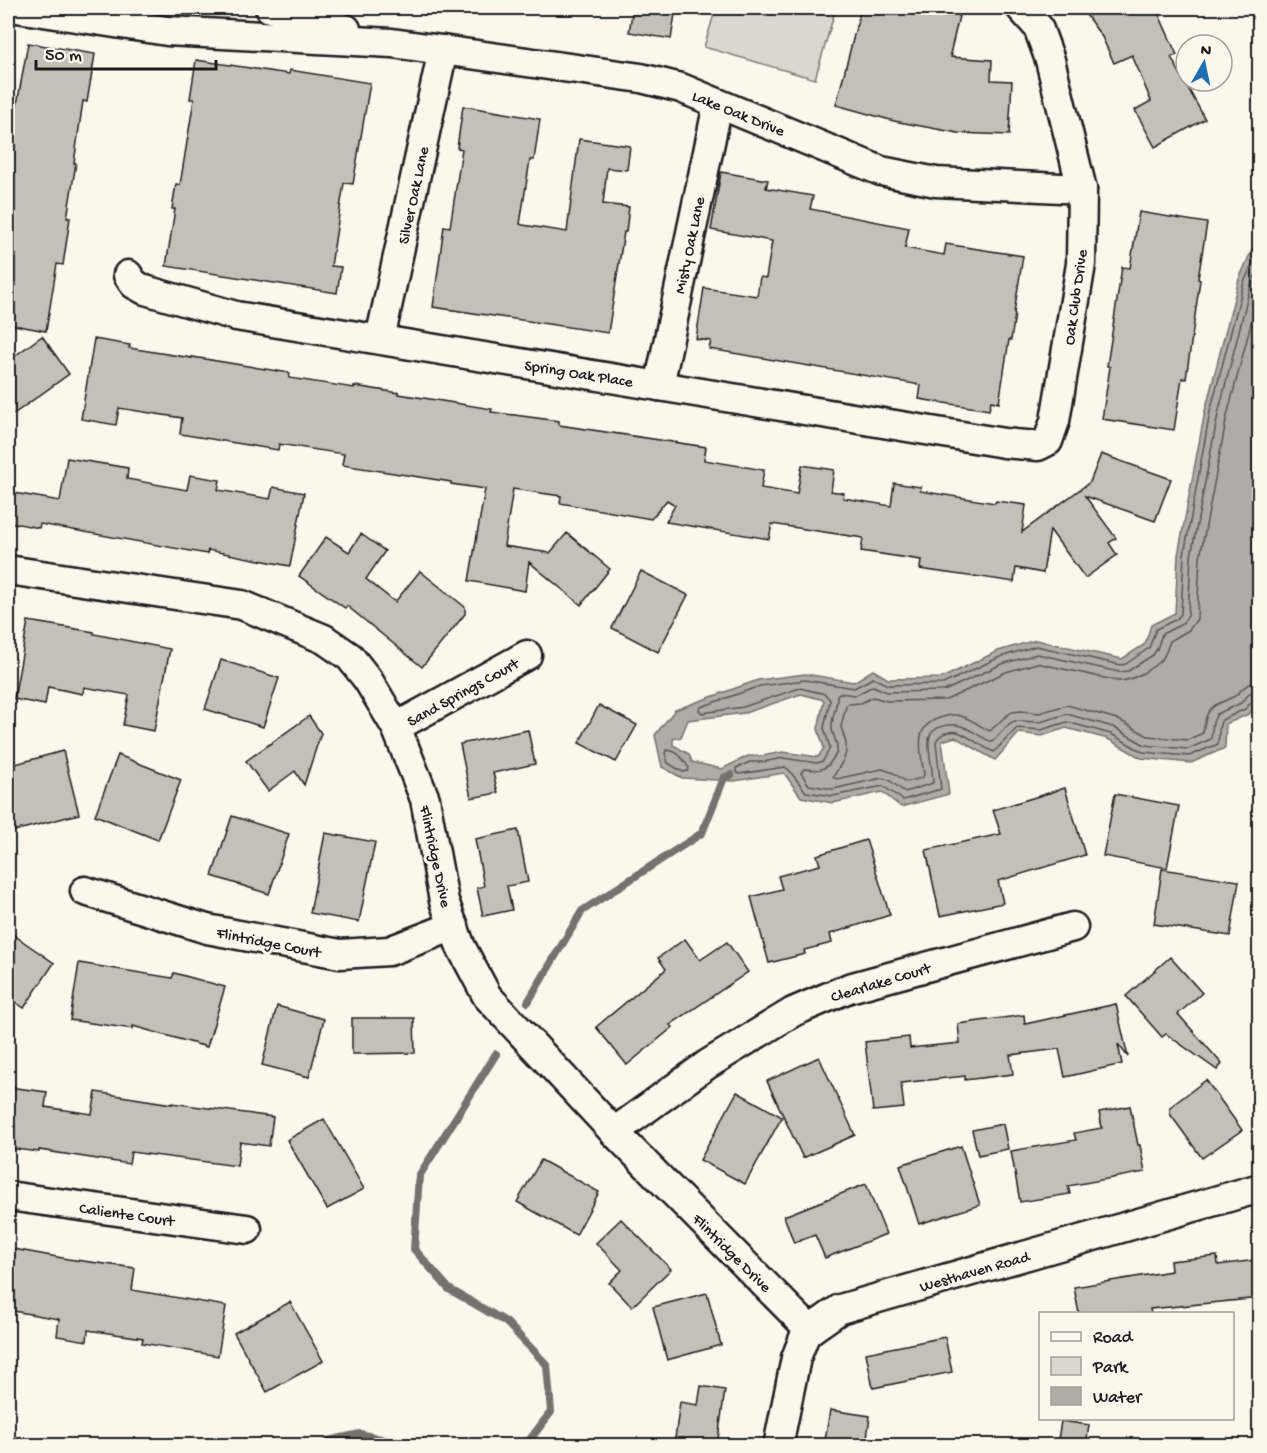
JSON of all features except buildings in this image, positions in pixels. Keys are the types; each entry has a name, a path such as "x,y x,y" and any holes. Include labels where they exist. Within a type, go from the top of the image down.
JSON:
{"street":[{"name":"Lake Oak Drive","path":"17,8 166,31 392,43 640,78 681,88 881,171 936,182 1082,189"},
{"name":"Lake Oak Drive","path":"270,8 392,43"},
{"name":"Oak Club Drive","path":"1021,8 1038,27 1050,60 1082,189 1081,264 1055,421 1048,441 1038,446"},
{"name":"Silver Oak Lane","path":"380,339 443,50"},
{"name":"Misty Oak Lane","path":"659,386 718,104"},
{"name":"Spring Oak Place","path":"128,275 134,284 145,290 236,316 1004,443 1038,446"},
{"name":"Flintridge Drive","path":"8,570 242,605 324,639 350,657 369,680 396,727 425,799 444,901 461,947 487,996 614,1132 810,1330"},
{"name":"Sand Springs Court","path":"396,727 527,655"},
{"name":"Flintridge Court","path":"85,891 207,929 340,954 389,951 454,926"},
{"name":"Clearlake Court","path":"614,1132 708,1064 793,1012 849,988 1073,927"},
{"name":"Westhaven Road","path":"778,1446 796,1358 805,1335 840,1309 1260,1188"},
{"name":"Caliente Court","path":"8,1196 247,1229"}],"green space":[{"path":"716,8 836,8 815,79 704,47"}],"water":[{"path":"1259,234 1259,702 1249,714 1226,724 1225,748 1191,763 1141,758 1108,739 1066,728 1042,736 1019,733 995,760 955,737 942,741 949,794 901,807 882,792 833,803 801,797 784,773 734,781 682,778 662,767 655,735 675,710 758,680 805,674 854,682 873,670 888,679 942,678 998,651 1036,640 1122,659 1145,644 1151,625 1175,613 1178,555 1205,411 1239,279","holes":["801,694 824,700 818,729 824,748 818,757 783,752 748,756 722,769 692,762 689,754 673,745 673,739 681,737 688,720 745,713"]}],"waterway":[{"path":"528,1002 582,911 702,833 724,778 731,775"},
{"path":"496,1054 419,1176 414,1249 449,1289 506,1322 547,1365 551,1412 525,1446"},
{"path":"325,1446 328,1441 360,1434 408,1446"}]}
